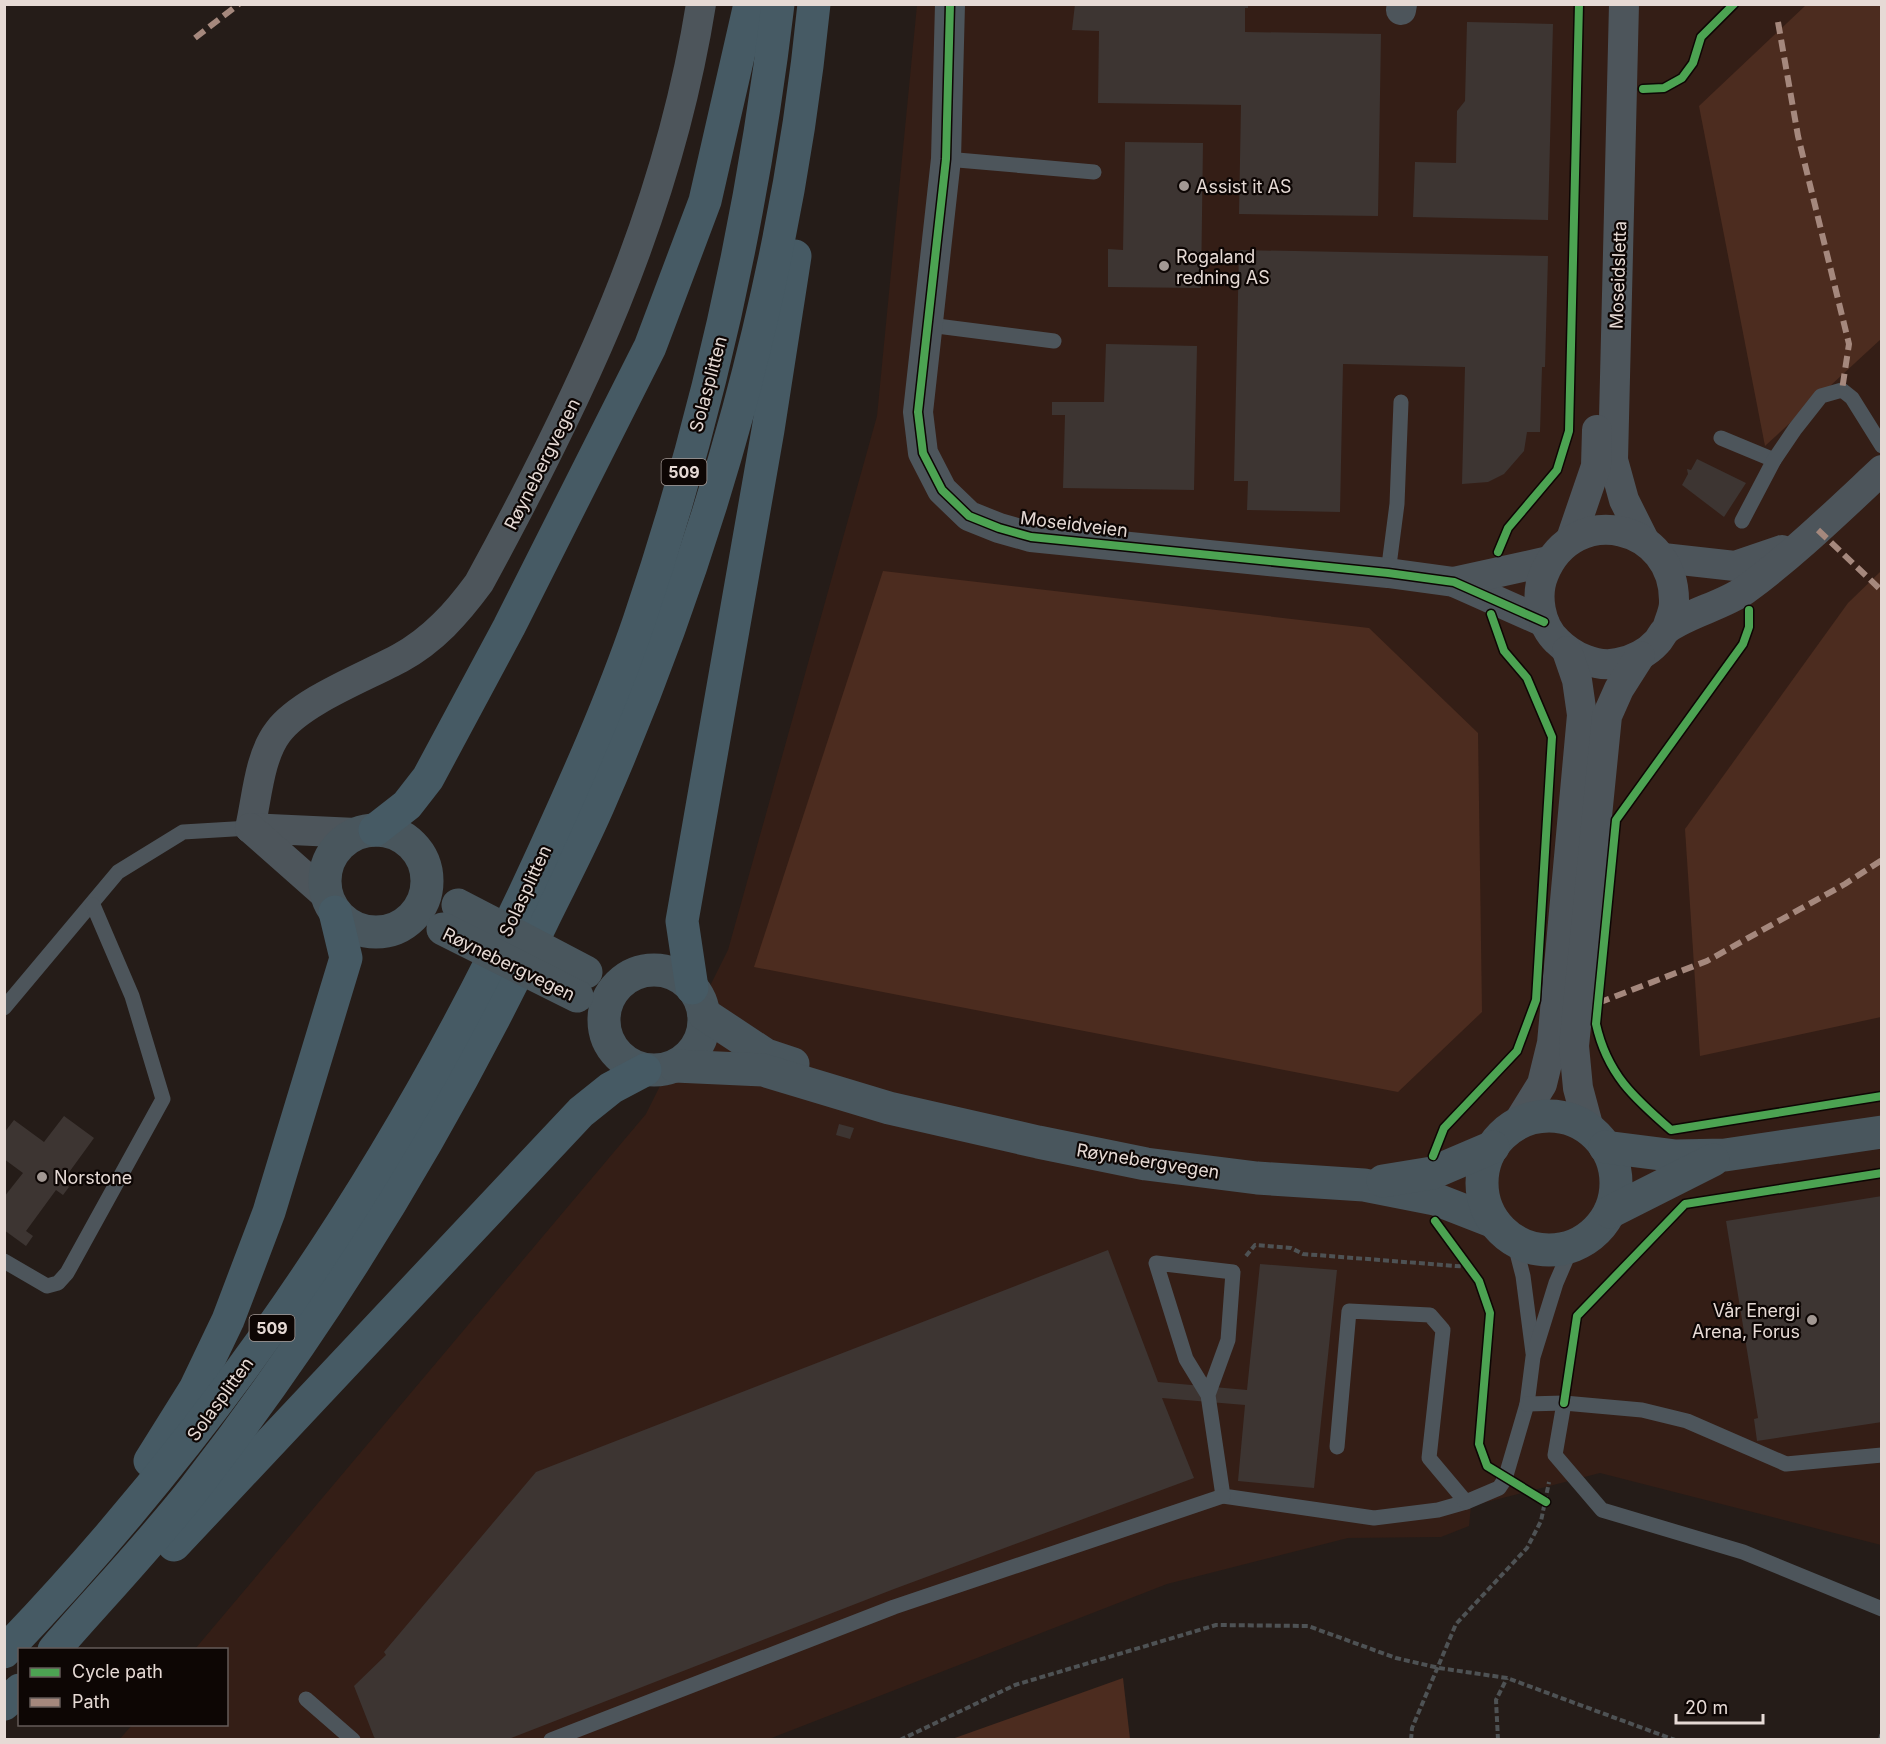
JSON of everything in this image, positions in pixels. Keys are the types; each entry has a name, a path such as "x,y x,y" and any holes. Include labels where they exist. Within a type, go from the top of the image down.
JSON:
{"highway":[{"path":"366,831 407,805 428,778 514,617 650,347 705,201 750,4"},
{"name":"Solasplitten","path":"4,1652 57,1597 169,1468 268,1333 382,1162 489,969 513,918 605,709 638,623 673,513 716,361 748,213 778,4"},
{"name":"Solasplitten","path":"56,1648 194,1488 344,1278 462,1081 514,982 600,802 654,669 706,525 748,370 782,221 805,90 814,4"},
{"name":"509","path":"698,1001 682,921 768,430 799,226 805,90"},
{"name":"509","path":"4,1652 151,1460 195,1389 228,1320 268,1212 346,958 331,904"},
{"path":"66,1648 146,1575 580,1112 611,1088 660,1068"}],"street":[{"name":"Røynebergvegen","path":"250,828 269,747 291,718 402,657 425,641 461,608 480,583 580,389 641,240 678,118 701,4"},
{"name":"Moseidveien","path":"950,4 946,159 918,412 922,453 942,490 969,516 1031,537 1388,573 1454,582"},
{"name":"Moseidsletta","path":"1571,539 1596,466 1605,4"},
{"name":"Moseidsletta","path":"1624,4 1613,460 1624,500 1653,549"},
{"path":"1667,629 1743,591 1802,543 1881,470"},
{"path":"1640,656 1616,664 1590,662 1567,651 1553,638 1544,622 1539,602 1541,581 1549,561 1571,539 1595,530 1620,530 1653,549 1735,566 1802,543"},
{"path":"1597,1138 1578,1088 1574,1046 1607,716 1619,688 1640,656 1655,644 1667,629 1674,605 1673,581 1653,549"},
{"path":"1454,582 1549,561"},
{"path":"1454,582 1544,622"},
{"path":"1504,1231 1486,1204 1482,1185 1485,1165 1542,1084 1552,1043 1582,715 1577,680 1567,651"},
{"name":"Røynebergvegen","path":"250,828 394,832 410,842 422,857 427,875 440,892 451,917"},
{"name":"Røynebergvegen","path":"250,828 331,904 350,925 368,931 387,931 404,923 451,917 582,984 620,984 640,973 663,971 674,974 698,1001 765,1055 888,1095 934,1118"},
{"path":"331,904 325,879 328,861 339,845 366,831"},
{"path":"404,923 418,910 426,894 427,875"},
{"name":"Røynebergvegen","path":"582,984 591,1006 604,1023 606,1034 616,1053 625,1061 660,1068 763,1070 890,1108 1146,1164 1257,1179 1364,1185 1435,1199 1504,1231 1533,1248 1553,1250 1572,1246 1588,1238 1600,1227 1610,1212 1616,1179 1613,1162 1597,1138 1572,1120 1553,1117 1534,1118 1432,1173 1364,1185"},
{"path":"604,1023 606,1008 620,984"},
{"path":"660,1068 688,1057 698,1045 703,1030 698,1001"},
{"name":"Røynebergvegen","path":"1597,1138 1676,1156 1725,1155 1881,1132"},
{"name":"Røynebergvegen","path":"1610,1212 1679,1175 1725,1155"}],"lane":[{"path":"946,159 1094,172"},
{"path":"929,325 1054,340"},
{"path":"1742,521 1774,460 1821,396 1842,390 1852,398 1881,446"},
{"path":"1388,573 1397,504 1401,402"},
{"path":"1721,438 1774,460"},
{"path":"4,1008 118,873 183,831 250,828"},
{"path":"4,1261 47,1286 58,1283 67,1273 163,1099 132,996 93,904"},
{"path":"1504,1231 1524,1276 1533,1357"},
{"path":"551,1740 894,1608 1223,1496 1374,1518 1438,1510 1466,1502 1499,1488 1505,1479 1527,1404 1533,1357 1556,1283 1572,1246"},
{"path":"1208,1395 1228,1340 1233,1272 1156,1263 1186,1359 1208,1395 1223,1496"},
{"path":"1337,1447 1349,1311 1430,1315 1443,1330 1429,1458 1466,1502"},
{"path":"1527,1404 1564,1403 1642,1410 1687,1421 1786,1464 1881,1455"},
{"path":"1564,1403 1555,1455 1602,1510 1743,1552 1881,1610"},
{"path":"306,1699 353,1740"}],"path":[{"path":"1233,1272 1255,1245 1291,1248 1303,1254 1472,1271"},
{"path":"1462,1258 1472,1271"},
{"path":"1410,1740 1412,1728 1456,1624 1527,1548 1541,1521 1555,1455"},
{"path":"1505,1479 1546,1502"},
{"path":"900,1740 1015,1685 1216,1625 1308,1626 1396,1658 1439,1668 1507,1678 1675,1740"},
{"path":"1498,1740 1496,1700 1507,1678"},
{"path":"1880,1740 1881,1732"}],"shaded area":[{"path":"917,5 1881,5 1881,1545 1600,1473 1471,1506 1469,1526 1441,1537 1348,1538 1167,1584 769,1739 119,1740 131,1726 228,1726 228,1648 196,1648 646,1114 728,950 877,416"},
{"path":"1806,5 1881,5 1881,339 1765,446 1699,106"},
{"path":"883,571 1369,628 1478,733 1482,1012 1398,1092 754,967"},
{"path":"1881,571 1881,1017 1700,1056 1685,829 1848,603"},
{"path":"1123,1678 1130,1739 952,1739"}],"building":[{"path":"1075,4 1248,4 1248,8 1245,8 1245,32 1381,34 1378,216 1239,214 1241,105 1098,103 1099,31 1072,30"},
{"path":"1467,22 1553,24 1548,220 1413,217 1415,162 1456,163 1457,111 1465,101"},
{"path":"1125,142 1203,143 1201,288 1108,287 1108,249 1123,250"},
{"path":"1239,250 1548,256 1545,367 1542,367 1540,432 1527,432 1524,451 1504,474 1488,482 1462,484 1465,367 1343,364 1340,512 1247,510 1248,481 1234,481"},
{"path":"1106,344 1197,346 1194,490 1063,488 1065,415 1052,415 1052,402 1104,402"},
{"path":"1697,459 1746,483 1724,517 1682,485 1688,474 1687,469 1691,470"},
{"name":"Norstone","path":"64,1116 94,1138 62,1182 69,1187 63,1195 56,1190 26,1231 33,1236 26,1246 4,1230 4,1197 23,1173 4,1159 4,1133 14,1120 44,1142"},
{"path":"839,1124 854,1128 850,1139 836,1135"},
{"name":"Vår Energi Arena, Forus","path":"1882,1196 1882,1422 1757,1441 1754,1419 1758,1418 1726,1221"},
{"path":"1108,1250 1158,1382 1247,1390 1260,1264 1337,1270 1314,1488 1238,1481 1245,1405 1162,1398 1194,1478 894,1589 506,1740 377,1740 374,1737 354,1686 386,1655 384,1652 536,1472"}],"marked path":[{"path":"195,38 239,4"},
{"path":"1778,22 1798,136 1849,344 1842,390"},
{"path":"1818,530 1882,591"},
{"path":"1598,1003 1707,961 1845,884 1882,860"}],"cycle path":[{"path":"950,4 946,159 918,412 923,453 942,490 969,516 1031,537 1388,573 1454,582 1544,622"},
{"path":"1498,552 1508,528 1557,470 1569,431 1579,4"},
{"path":"1643,89 1664,88 1682,78 1693,63 1701,37 1734,4"},
{"path":"1749,610 1749,627 1743,644 1616,820 1596,1024 1607,1057 1624,1084 1671,1130 1882,1096"},
{"path":"1433,1156 1444,1128 1517,1051 1536,1000 1552,737 1527,678 1504,651 1491,614"},
{"path":"1564,1403 1577,1316 1685,1204 1882,1173"},
{"path":"1435,1221 1479,1281 1490,1313 1479,1444 1487,1466 1546,1502"}],"place":[{"name":"Assist it AS","path":"1184,186"},
{"name":"Rogaland redning AS","path":"1164,266"},
{"name":"Norstone","path":"42,1177"},
{"name":"Vår Energi Arena, Forus","path":"1812,1320"}]}
